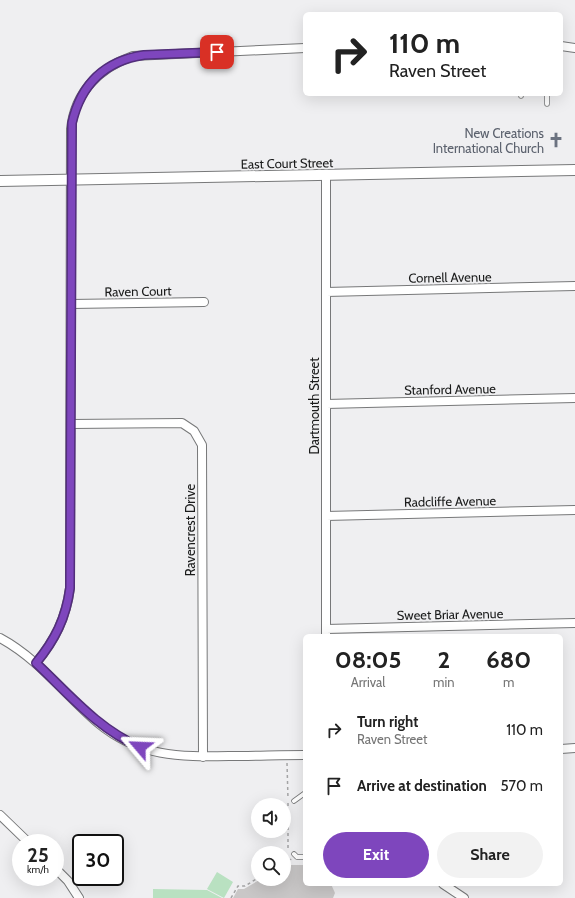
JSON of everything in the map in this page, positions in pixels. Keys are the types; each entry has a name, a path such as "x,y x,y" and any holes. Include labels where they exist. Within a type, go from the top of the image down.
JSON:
{"street":[{"path":"563,46 575,48"},
{"path":"36,663 57,634 64,618 70,588 71,129 79,99 92,80 112,65 133,56 303,48"},
{"name":"East Court Street","path":"0,181 326,176 575,170"},
{"name":"Dartmouth Street","path":"326,176 326,632"},
{"name":"Cornell Avenue","path":"326,292 575,286"},
{"name":"Raven Court","path":"71,304 204,302"},
{"name":"Stanford Avenue","path":"326,404 575,398"},
{"name":"Ravencrest Drive","path":"71,424 172,422 189,427 199,438 202,445 203,757"},
{"name":"Radcliffe Avenue","path":"326,516 575,510"},
{"name":"Sweet Briar Avenue","path":"326,632 575,622"},
{"path":"0,638 24,653 36,663 97,722 126,741 154,752 173,756 203,757 303,755"},
{"path":"563,749 575,748"},
{"path":"0,815 20,834"},
{"path":"64,877 79,898"},
{"path":"446,886 464,898"}],"lane":[{"path":"547,96 547,104"},
{"path":"294,801 303,794"},
{"path":"294,854 303,857"}],"path":[{"path":"287,762 288,846"},
{"path":"291,858 294,854"},
{"path":"231,898 238,886 245,886 251,882"}],"green space":[{"path":"217,872 233,882 224,898 207,889"},
{"path":"153,889 207,890 222,898 153,898"}],"building":[{"path":"291,865 303,865 303,886 332,886 335,893 333,898 233,898 238,889 244,889 251,885 291,886"}],"place":[{"name":"New Creations International Church","path":"556,140"}],"route":[{"path":"140,747 126,741 97,722 36,663 57,634 64,618 71,576 71,129 75,110 85,89 92,80 112,65 133,56 217,52"}]}
